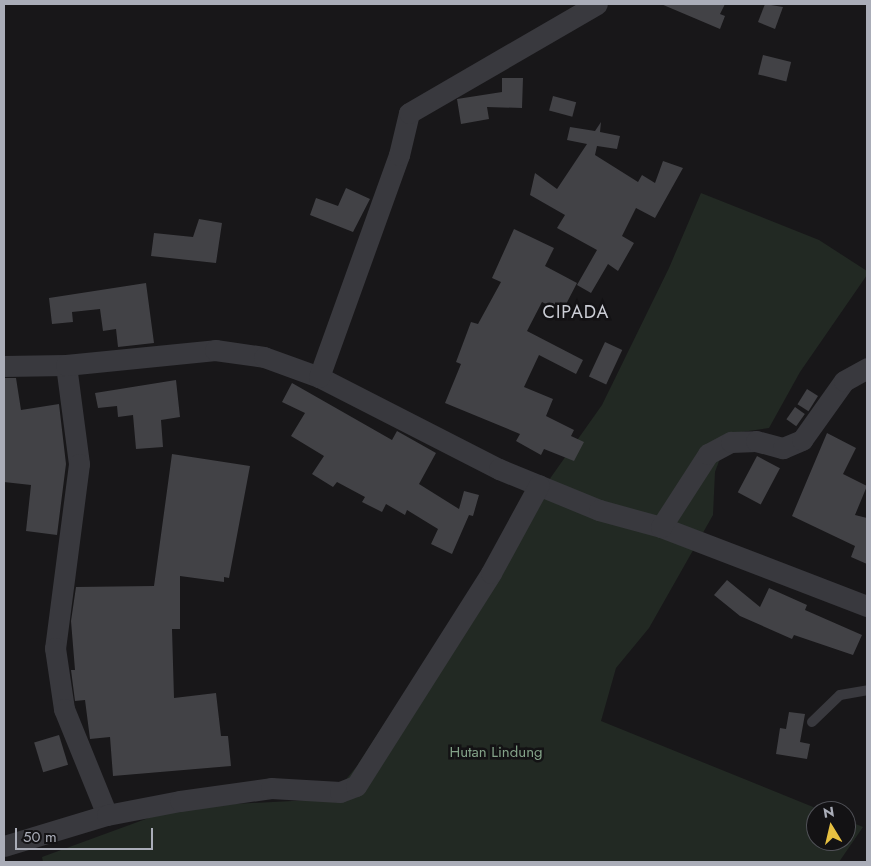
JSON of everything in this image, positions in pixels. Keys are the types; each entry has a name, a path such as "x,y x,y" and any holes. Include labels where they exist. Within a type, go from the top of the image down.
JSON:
{"street":[{"path":"319,377 399,155 409,113 597,4"},
{"path":"4,366 66,365 215,350 264,357 319,377 499,469 599,510 661,527 866,602"},
{"path":"66,365 75,416 78,482 55,648 64,709 107,815"},
{"path":"661,527 708,454 731,442 756,441 783,448 802,440 844,381 867,368"},
{"path":"4,846 107,815 259,789 340,792 356,786 491,573 539,485"}],"lane":[{"path":"812,722 840,695 867,690"}],"green space":[{"name":"Hutan Lindung","path":"701,193 819,240 867,271 867,275 800,372 769,428 729,434 715,472 713,515 649,628 616,668 601,721 806,804 806,851 847,851 839,862 43,862 42,857 154,816 215,805 330,799 357,766 462,603 602,405 669,268"},
{"name":"Hutan Lindung","path":"856,824 863,827 856,837"}],"building":[{"path":"661,4 725,4 720,14 725,16 720,29"},
{"path":"765,4 783,7 775,29 758,22"},
{"path":"763,55 791,62 786,81 758,74"},
{"path":"502,78 523,78 522,108 487,107 489,119 461,124 457,99 502,92"},
{"path":"553,96 576,102 572,117 549,110"},
{"path":"601,122 600,132 620,136 617,149 597,146 595,155 638,182 642,175 655,183 663,161 683,168 655,218 636,208 622,236 634,243 618,271 608,264 591,293 577,285 597,250 557,228 565,215 530,195 535,173 557,189 587,144 567,140 570,127 595,131"},
{"path":"346,188 370,199 353,232 310,215 316,198 338,206"},
{"path":"199,219 222,223 216,263 151,256 154,233 193,237"},
{"path":"514,229 554,248 545,266 577,283 562,312 542,302 527,331 583,360 576,374 539,355 524,387 553,399 546,416 574,430 571,436 584,442 574,461 544,449 541,455 516,441 520,434 445,403 461,364 456,362 471,322 478,324 501,282 492,278"},
{"path":"146,283 154,343 118,347 116,329 103,331 100,309 72,312 73,322 52,324 49,298"},
{"path":"605,342 622,350 606,384 589,376"},
{"path":"4,378 16,378 21,410 59,404 66,464 57,535 26,531 31,485 4,482"},
{"path":"176,380 180,417 161,420 163,447 136,449 133,415 118,417 117,406 98,408 95,393"},
{"path":"292,383 392,440 397,431 436,453 419,484 459,509 464,491 479,495 473,516 469,515 452,554 431,544 438,529 407,510 405,515 386,504 382,512 362,502 365,497 337,482 333,487 312,474 324,456 291,436 305,413 282,402"},
{"path":"807,389 818,396 808,411 797,404"},
{"path":"795,407 805,414 796,426 786,419"},
{"path":"827,433 856,448 843,474 867,486 855,515 867,518 867,564 851,557 855,546 792,516"},
{"path":"172,454 250,466 229,578 224,577 224,582 180,576 180,629 172,629 174,698 216,693 221,736 228,736 231,766 113,776 110,737 90,739 85,700 75,701 71,670 75,670 71,621 76,587 154,586"},
{"path":"757,456 780,468 761,504 738,492"},
{"path":"727,580 760,607 769,588 807,605 805,610 862,635 853,655 794,635 792,639 740,616 714,595"},
{"path":"789,712 805,714 800,742 810,744 807,759 776,754 780,728 786,729"},
{"path":"59,735 68,765 43,772 34,743"}],"district":[{"name":"CIPADA","path":"576,312"}]}
